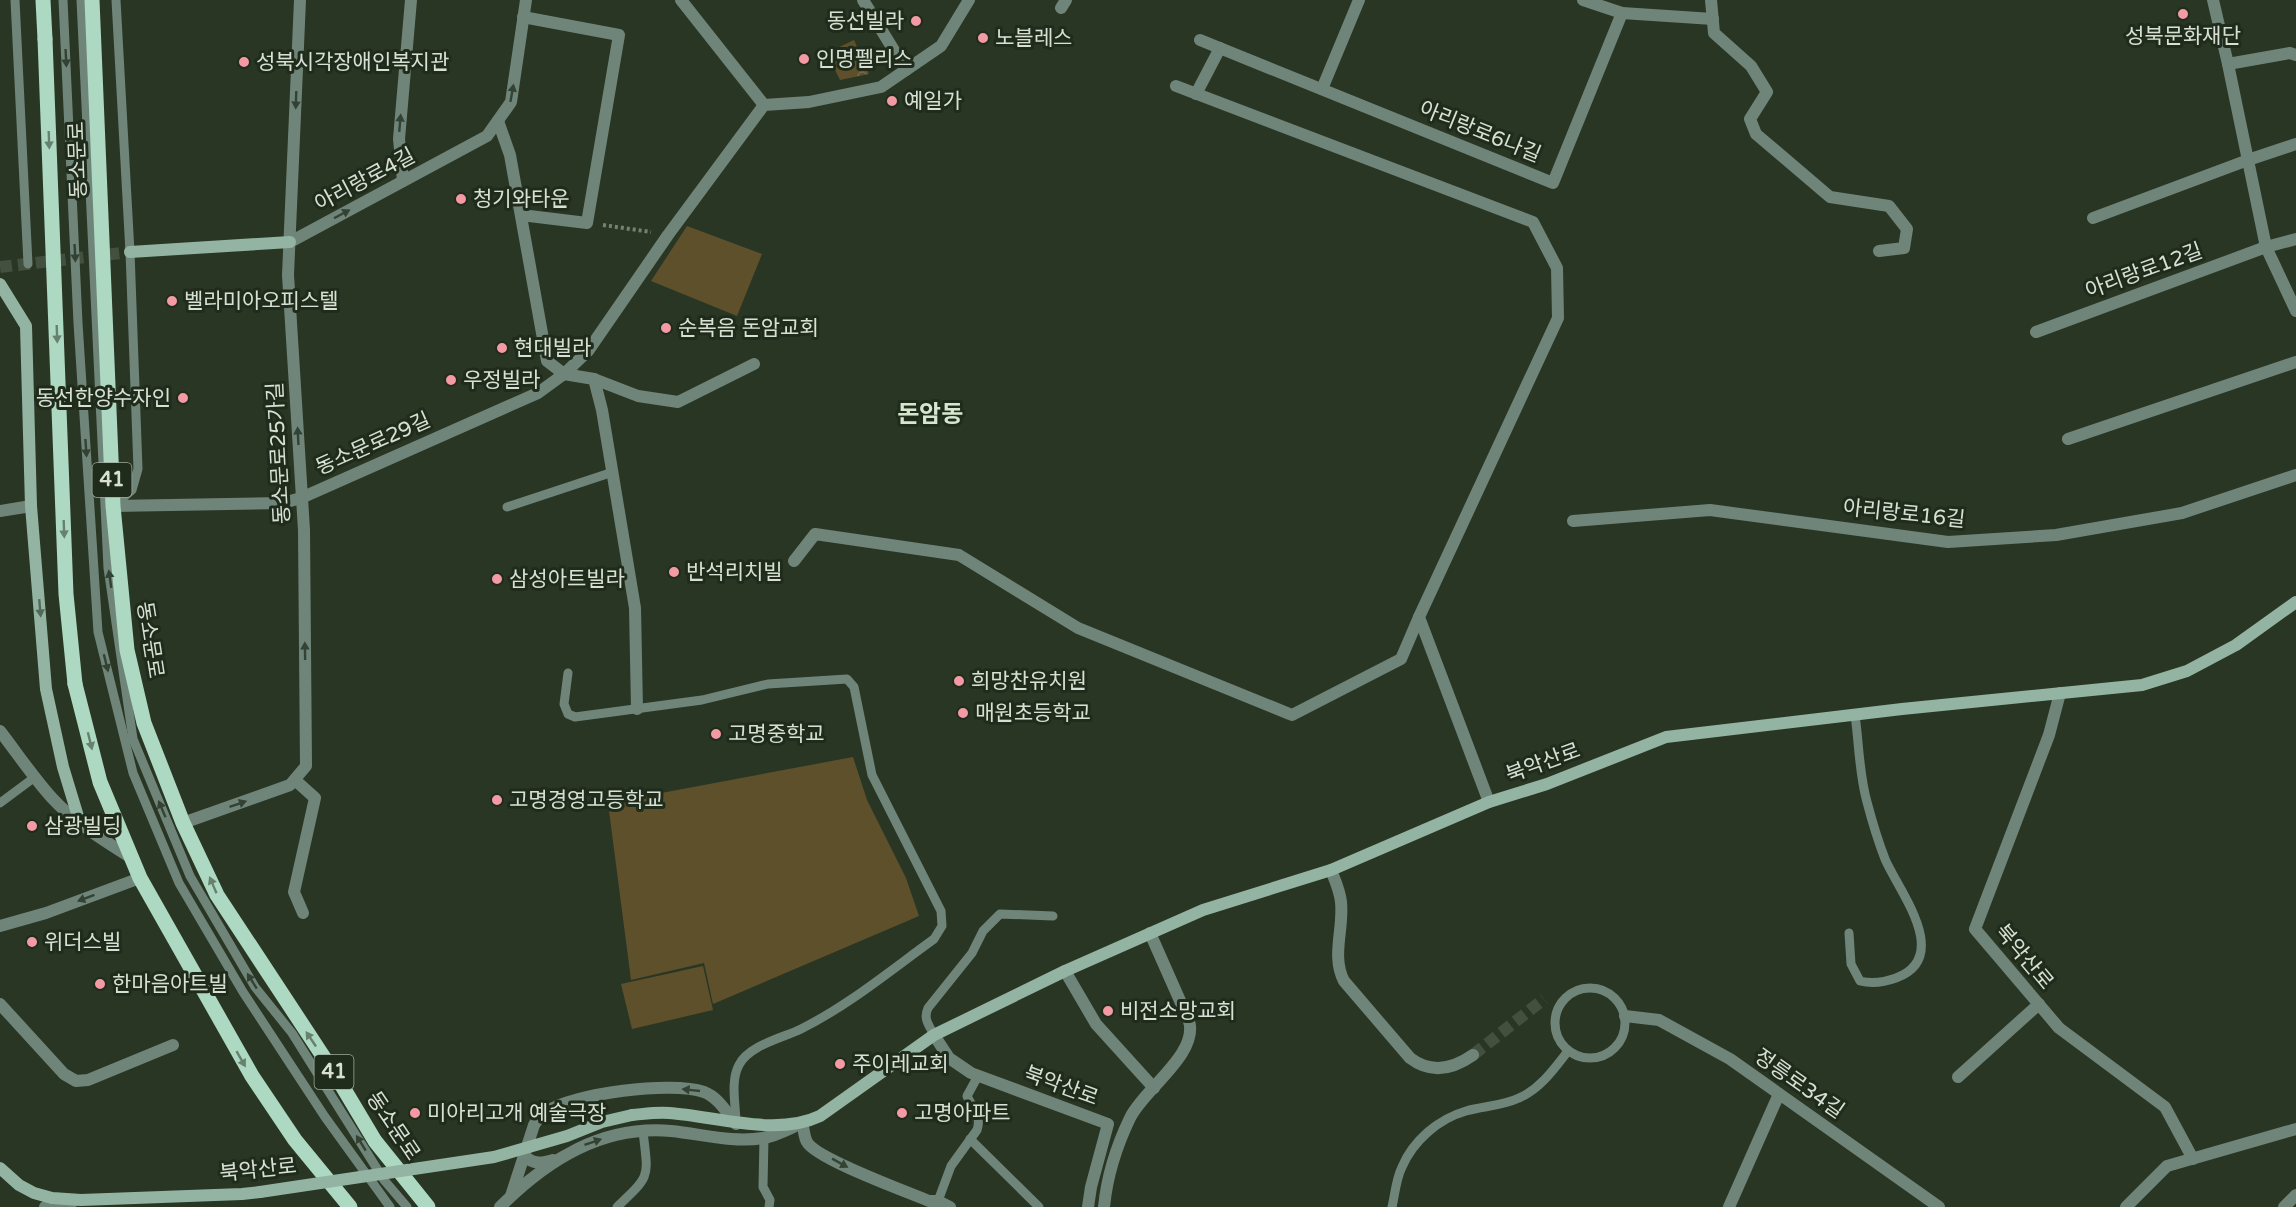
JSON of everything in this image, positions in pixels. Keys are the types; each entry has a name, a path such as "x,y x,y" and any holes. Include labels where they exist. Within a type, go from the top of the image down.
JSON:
{"main road":[{"name":"동소문로","path":"43,0 66,594 75,684 100,782 140,878 252,1076 295,1140 350,1207"},
{"name":"동소문로","path":"92,0 113,506 127,650 144,723 183,823 217,895 338,1079 375,1141 428,1207"}],"street":[{"name":"동소문로25가길","path":"295,780 306,766 302,498 288,275 300,0"},
{"path":"403,181 399,139 411,0"},
{"name":"아리랑로4길","path":"130,252 290,242 487,136 511,102 526,0"},
{"path":"681,0 764,105 809,102 881,87 941,46 969,0"},
{"path":"863,0 906,70"},
{"path":"1322,89 1359,0"},
{"path":"1583,0 1622,13 1713,19"},
{"path":"1711,0 1714,33 1751,66 1767,92 1750,119 1756,134 1830,197 1889,206 1907,229 1904,248 1879,251"},
{"path":"2213,0 2266,248 2296,310"},
{"name":"아리랑로6나길","path":"1200,40 1553,183 1622,13"},
{"path":"521,215 587,222 619,35 523,17"},
{"path":"1196,94 1220,48"},
{"path":"2228,64 2290,53 2296,55"},
{"path":"794,561 815,534 960,555 1078,628 1292,715 1401,658 1558,318 1557,268 1533,222 1176,86"},
{"name":"동소문로29길","path":"113,506 283,503 302,498 538,393 564,374 588,351 668,235 764,105"},
{"path":"498,121 510,155 547,361 564,374 594,379 638,396 678,402 754,364"},
{"path":"2093,218 2296,144"},
{"name":"아리랑로12길","path":"2036,332 2296,239"},
{"path":"0,284 26,326 31,506 48,700 63,767 80,823"},
{"path":"2068,439 2296,362"},
{"path":"594,379 602,410 635,608 637,709"},
{"name":"아리랑로16길","path":"1573,521 1710,510 1948,542 1970,541 2056,535 2182,513 2296,475"},
{"path":"0,510 31,506"},
{"name":"북악산로","path":"0,1168 19,1185 34,1193 52,1198 81,1200 242,1194 494,1157 567,1136 602,1122 632,1115 668,1113 736,1124 802,1124 820,1116 934,1035 1065,971 1203,909 1331,870 1489,802 1547,784 1666,737 2142,685 2187,671 2236,645 2296,602"},
{"path":"1419,617 1489,802"},
{"name":"북악산로","path":"2060,693 2049,735 1975,928 2059,1028 2165,1107 2193,1159"},
{"path":"0,731 51,797 80,823 130,857"},
{"path":"183,823 290,785 295,780 315,798 294,892 303,913"},
{"path":"1331,870 1341,903 1337,958 1339,971 1344,981 1410,1058 1420,1066 1442,1069 1457,1065 1473,1055"},
{"path":"0,926 46,913 140,878"},
{"path":"1104,1207 1109,1174 1131,1116 1190,1039 1191,1027 1150,933"},
{"path":"1065,971 1096,1024 1154,1088"},
{"path":"0,1004 64,1074 76,1082 88,1080 172,1045"},
{"path":"1958,1077 2039,1004"},
{"name":"정릉로34길","path":"1625,1016 1659,1020 1730,1059 1940,1207"},
{"name":"북악산로","path":"934,1035 949,1058 978,1076 1107,1124 1088,1207"},
{"path":"510,1197 534,1125 546,1112 575,1101 618,1090 647,1088 695,1090 712,1096 736,1124"},
{"path":"1729,1207 1779,1094"},
{"path":"500,1207 528,1180 558,1158 584,1144 604,1138 643,1131 670,1131 737,1140 764,1138 802,1124 807,1142 815,1150 853,1171 932,1203 950,1207"},
{"path":"2126,1207 2167,1166 2296,1129"},
{"path":"525,1152 528,1160 538,1163 558,1158"},
{"path":"2284,1207 2296,1195"},
{"path":"45,1207 81,1200"}],"lane":[{"path":"15,0 28,264"},
{"path":"63,0 78,323 98,632 133,773 179,883 243,992 326,1117 390,1207"},
{"path":"81,0 108,568 133,739 190,876 249,977 292,1033 384,1180 407,1207"},
{"path":"113,506 132,490 138,469 130,252 116,0"},
{"path":"507,507 613,472"},
{"path":"568,674 564,704 571,716 580,717 702,700 768,684 847,680 854,687 872,775 941,911 942,926 934,939 829,1013 756,1050 743,1059 735,1077 736,1124"},
{"path":"1849,933 1851,964 1860,981 1869,984 1904,976 1918,960 1921,950 1920,931 1912,909 1886,860 1866,800 1855,715"},
{"path":"0,803 35,777"},
{"name":"북악산로","path":"934,1035 926,1020 928,1008 972,953 985,928 1003,913 1053,916"},
{"path":"1585,987 1609,992 1618,1000 1625,1016 1624,1033 1619,1043 1611,1051 1601,1056 1589,1058 1568,1051 1556,1032 1554,1020 1557,1008 1564,998 1585,987"},
{"path":"1392,1207 1401,1168 1410,1151 1434,1127 1466,1111 1501,1105 1530,1092 1544,1081 1568,1051"},
{"path":"932,1203 951,1166 977,1130 979,1118 977,1111 967,1096 978,1076"},
{"path":"617,1207 645,1179 647,1169 643,1131"},
{"path":"764,1138 763,1187 770,1200 769,1207"},
{"path":"970,1139 1040,1207"}],"path":[{"path":"587,222 668,235"}],"green space":[{"path":"854,40 869,74 840,80 827,53"},
{"path":"687,226 762,254 737,316 651,281"},
{"path":"853,757 867,800 906,878 919,916 713,1004 704,963 631,980 608,803"},
{"path":"703,966 713,1010 632,1029 621,984"}],"tunnel":[{"path":"0,267 130,252"},
{"path":"1473,1055 1544,999"}],"place":[{"name":"성북문화재단","path":"2183,14"},
{"name":"동선빌라","path":"916,21"},
{"name":"노블레스","path":"983,38"},
{"name":"인명펠리스","path":"804,59"},
{"name":"성북시각장애인복지관","path":"244,62"},
{"name":"예일가","path":"892,101"},
{"name":"청기와타운","path":"461,199"},
{"name":"벨라미아오피스텔","path":"172,301"},
{"name":"순복음 돈암교회","path":"666,328"},
{"name":"현대빌라","path":"502,348"},
{"name":"우정빌라","path":"451,380"},
{"name":"동선한양수자인","path":"183,398"},
{"name":"반석리치빌","path":"674,572"},
{"name":"삼성아트빌라","path":"497,579"},
{"name":"희망찬유치원","path":"959,681"},
{"name":"매원초등학교","path":"963,713"},
{"name":"고명중학교","path":"716,734"},
{"name":"고명경영고등학교","path":"497,800"},
{"name":"삼광빌딩","path":"32,826"},
{"name":"위더스빌","path":"32,942"},
{"name":"한마음아트빌","path":"100,984"},
{"name":"비전소망교회","path":"1108,1011"},
{"name":"주이레교회","path":"840,1064"},
{"name":"미아리고개 예술극장","path":"415,1113"},
{"name":"고명아파트","path":"902,1113"}],"district":[{"name":"돈암동","path":"930,414"}]}
